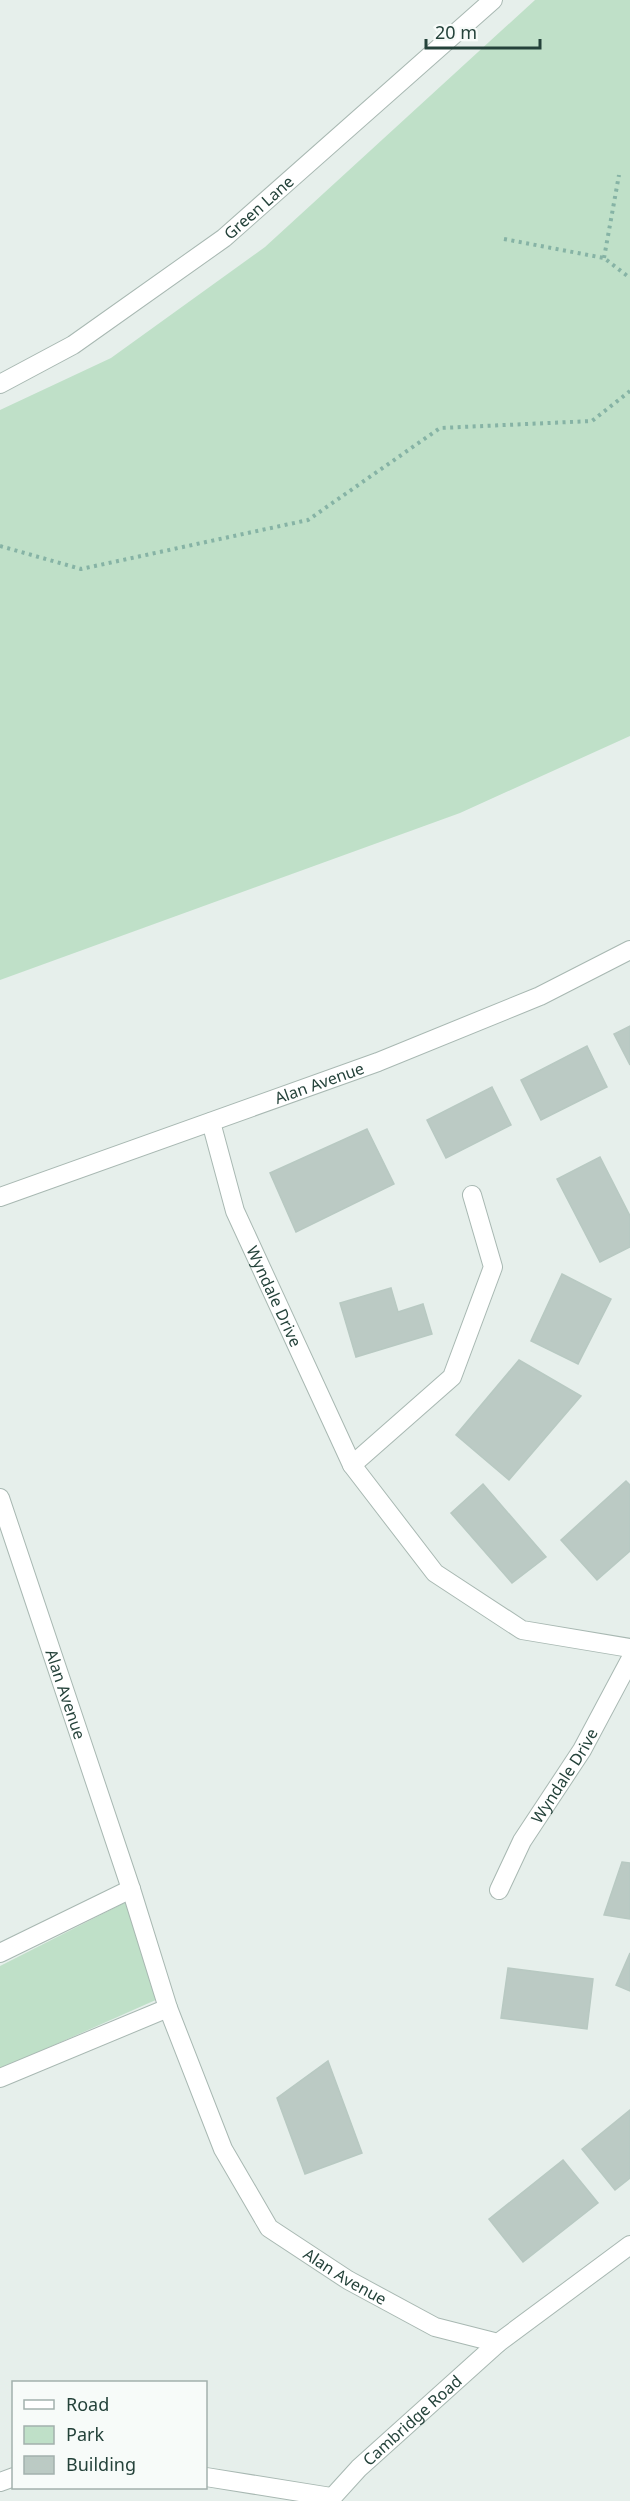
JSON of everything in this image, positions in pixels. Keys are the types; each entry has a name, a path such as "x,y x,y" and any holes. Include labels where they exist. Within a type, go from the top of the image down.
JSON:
{"street":[{"name":"Green Lane","path":"0,384 73,345 224,238 493,0"},
{"name":"Alan Avenue","path":"0,1197 378,1062 529,1000 630,950"},
{"name":"Wyndale Drive","path":"211,1122 235,1211 352,1465 435,1572 522,1630 630,1648"},
{"path":"352,1465 452,1377 493,1267 472,1195"},
{"name":"Alan Avenue","path":"0,1498 131,1889 168,2008 223,2149 269,2228 348,2280 435,2327 498,2343"},
{"name":"Wyndale Drive","path":"499,1890 522,1841 582,1750 630,1660"},
{"path":"0,1953 131,1889"},
{"path":"0,2078 168,2008"},
{"path":"498,2343 630,2245"},
{"name":"Cambridge Road","path":"330,2499 359,2468 498,2343"},
{"path":"207,2477 330,2499"}],"path":[{"path":"604,258 619,175"},
{"path":"504,239 604,258 630,278"},
{"path":"0,546 81,569 308,520 440,428 592,421 630,391"}],"green space":[{"path":"535,0 630,0 630,736 460,813 0,980 0,410 111,358 265,247"},
{"path":"128,1901 158,1999 0,2069 0,1966"}],"building":[{"path":"630,1026 630,1065 614,1034"},
{"path":"587,1046 607,1087 541,1120 521,1080"},
{"path":"492,1087 511,1125 446,1158 427,1120"},
{"path":"367,1129 394,1184 296,1232 270,1173"},
{"path":"600,1157 630,1216 630,1247 600,1262 557,1179"},
{"path":"562,1274 611,1299 578,1364 531,1341"},
{"path":"391,1288 398,1312 423,1304 432,1334 356,1357 340,1303"},
{"path":"519,1360 581,1396 509,1480 456,1435"},
{"path":"626,1481 630,1485 630,1551 597,1580 561,1540"},
{"path":"483,1484 546,1557 512,1583 451,1513"},
{"path":"622,1862 630,1863 630,1919 604,1915"},
{"path":"630,1953 630,1991 616,1985"},
{"path":"508,1968 593,1979 587,2029 501,2018"},
{"path":"328,2061 362,2153 305,2174 277,2098"},
{"path":"630,2110 630,2178 615,2190 582,2149"},
{"path":"563,2160 598,2203 523,2262 489,2219"}]}
